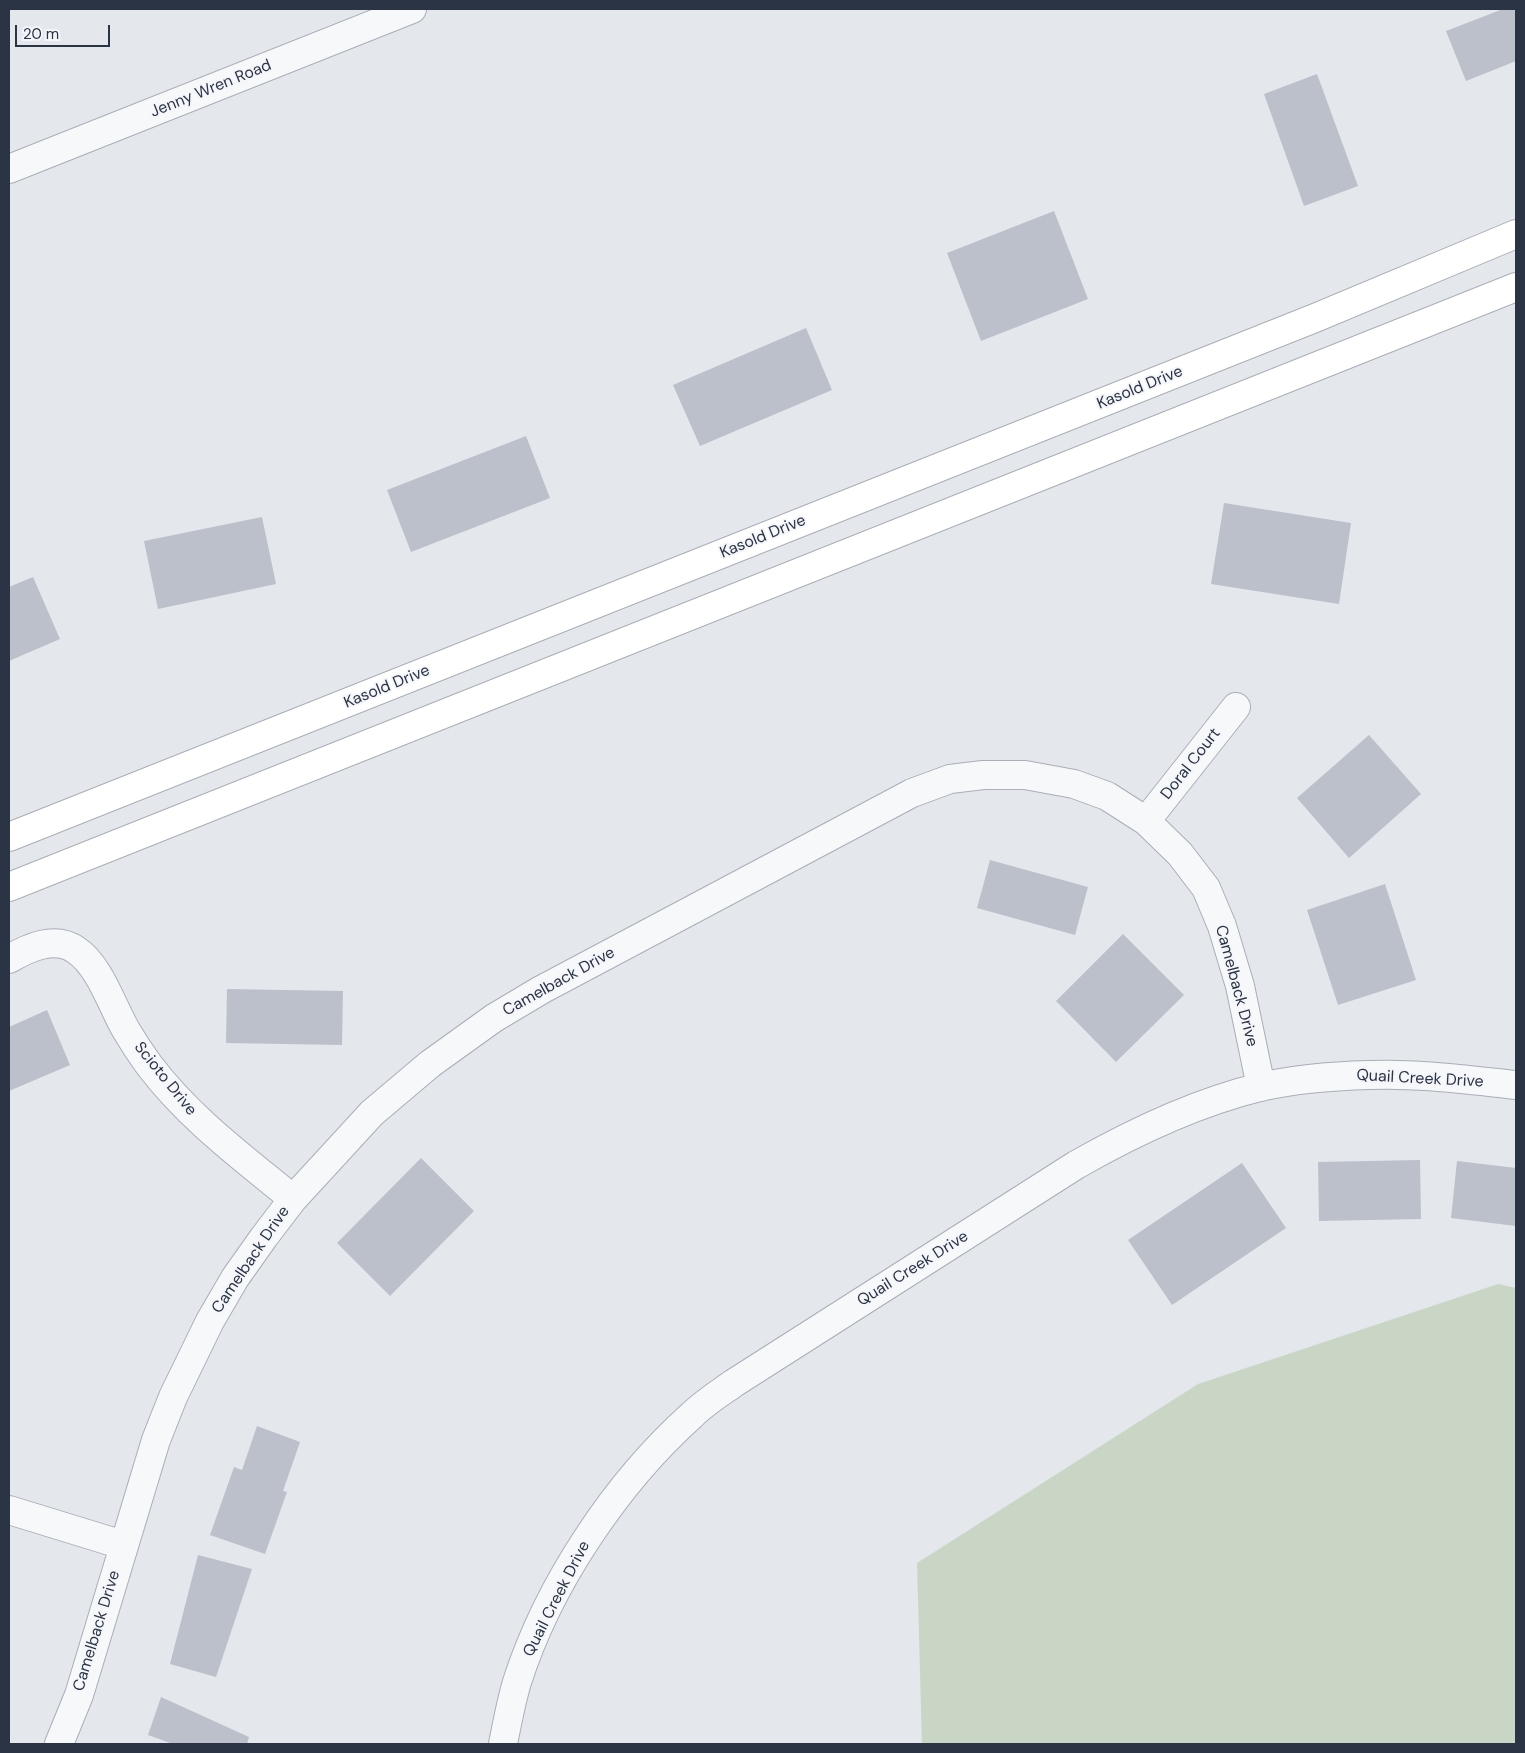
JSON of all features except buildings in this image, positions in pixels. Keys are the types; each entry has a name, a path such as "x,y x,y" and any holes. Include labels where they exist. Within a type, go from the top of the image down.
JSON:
{"main road":[{"name":"Kasold Drive","path":"9,837 1306,322 1516,234"},
{"path":"9,887 1516,287"}],"street":[{"name":"Jenny Wren Road","path":"9,169 412,9"},
{"name":"Doral Court","path":"1146,821 1236,707"},
{"name":"Camelback Drive","path":"59,1744 79,1695 156,1440 173,1397 210,1321 235,1278 293,1199 372,1113 430,1064 494,1018 541,990 912,793 950,779 983,775 1025,775 1074,784 1107,796 1146,821 1180,854 1206,888 1222,926 1240,986 1261,1087"},
{"name":"Scioto Drive","path":"9,959 40,944 60,944 76,950 91,965 126,1030 148,1064 174,1096 202,1123 293,1199"},
{"name":"Quail Creek Drive","path":"502,1744 517,1682 539,1626 594,1527 625,1487 692,1414 734,1383 1076,1165 1117,1142 1160,1122 1215,1101 1261,1087 1316,1079 1370,1075 1438,1077 1516,1085"},
{"path":"9,1510 123,1545"}],"green space":[{"path":"1498,1284 1516,1288 1516,1744 922,1744 917,1563 1198,1384"}]}
